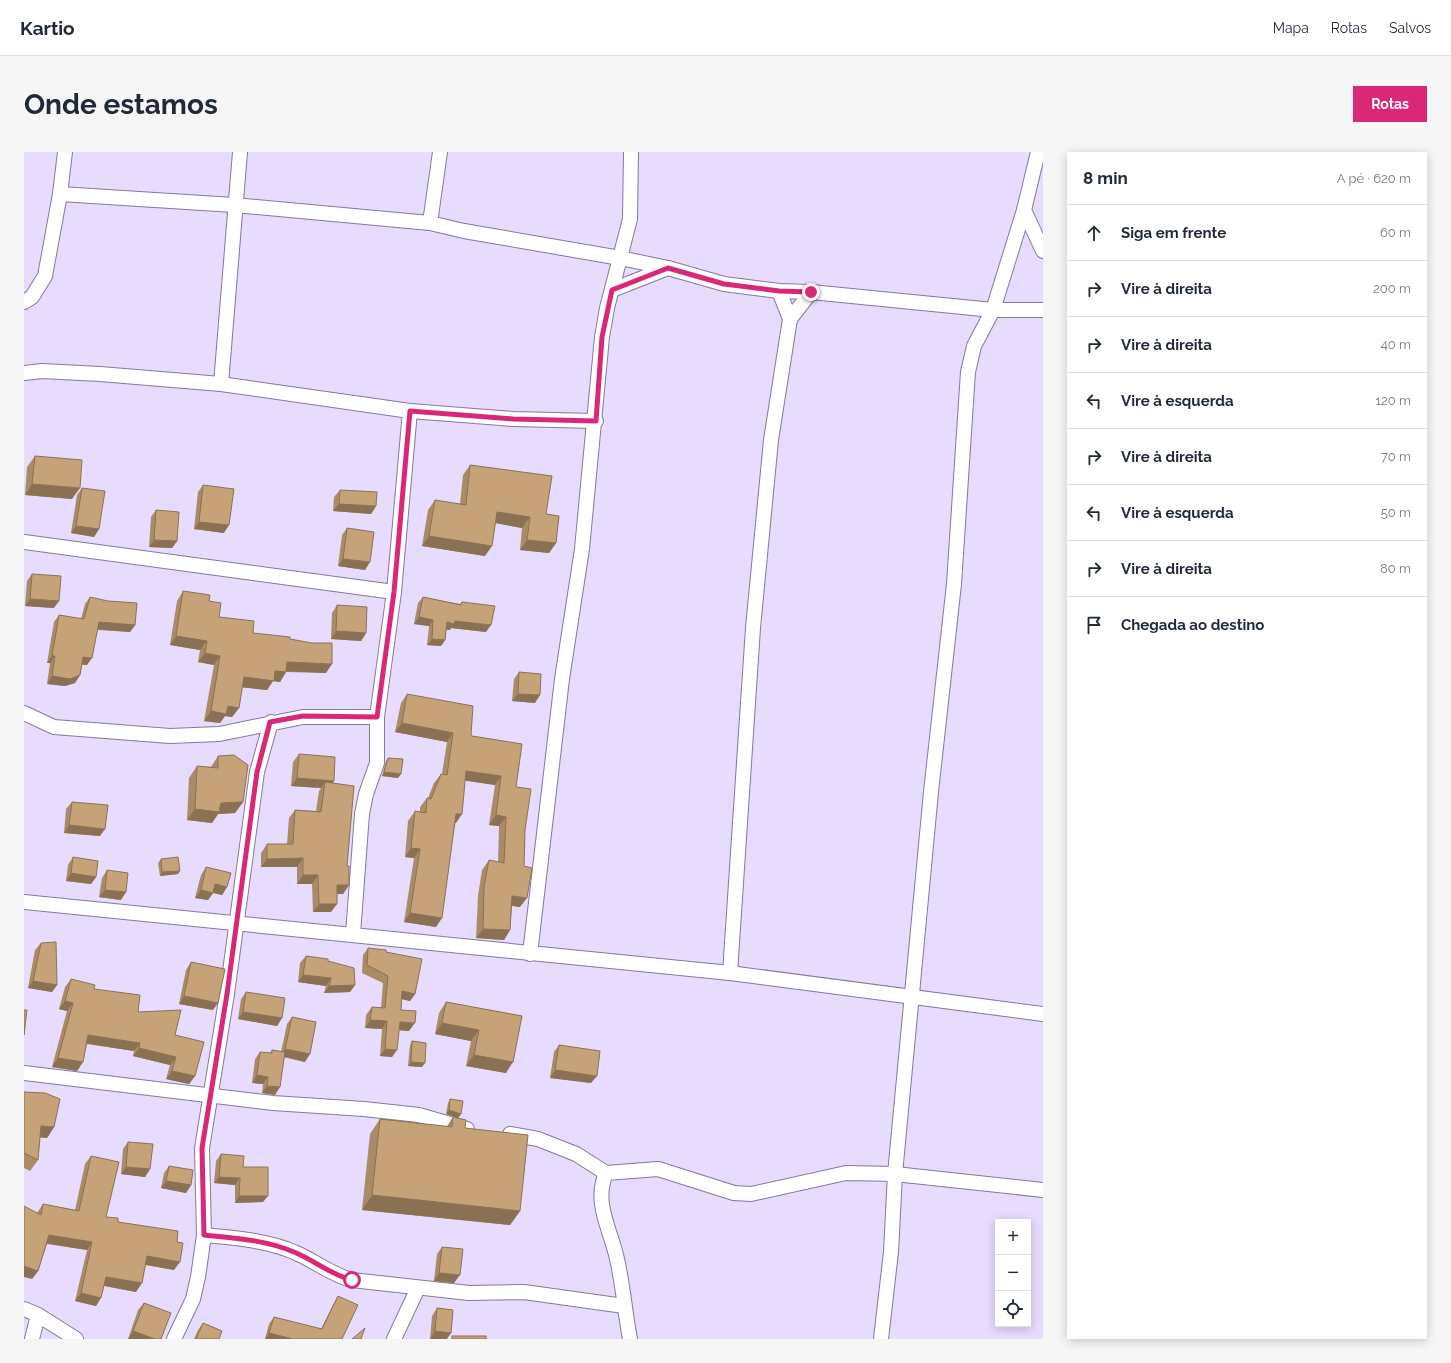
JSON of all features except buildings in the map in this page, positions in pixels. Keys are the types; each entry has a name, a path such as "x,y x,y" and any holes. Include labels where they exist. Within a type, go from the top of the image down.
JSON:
{"street":[{"path":"24,302 32,297 45,276 60,194 65,152"},
{"path":"221,384 234,205 240,152"},
{"path":"430,223 440,152"},
{"path":"530,954 562,679 582,549 596,421 602,337 630,219 631,152"},
{"path":"881,1339 892,1252 895,1174 911,996 931,792 954,584 968,372 974,346 992,310 1024,210 1038,152"},
{"path":"60,194 234,205 430,223 464,231 620,258 668,268 724,284 779,291 811,292 992,310 1043,310"},
{"path":"1024,210 1043,251"},
{"path":"612,290 668,268"},
{"path":"779,291 790,319"},
{"path":"730,973 753,628 771,440 790,319 811,292"},
{"path":"24,373 42,371 100,374 221,384 410,411 513,419 596,421"},
{"path":"353,934 362,814 366,794 377,763 377,717 394,592 410,411"},
{"path":"24,542 394,592"},
{"path":"24,713 54,727 170,736 219,734 303,716 377,717"},
{"path":"174,1339 193,1299 204,1235 202,1148 211,1096 257,772 270,722"},
{"path":"24,902 730,973 1043,1014"},
{"path":"24,1073 211,1096 420,1115 470,1130 484,1131"},
{"path":"498,1132 538,1139 576,1154 606,1172 658,1169 734,1193 751,1194 846,1173 895,1174 1043,1190"},
{"path":"606,1172 602,1181 601,1198 606,1227 617,1259 630,1339"},
{"path":"204,1235 275,1245 295,1252 342,1278 469,1293 524,1292 624,1306"},
{"path":"394,1339 418,1288"},
{"path":"24,1309 38,1315 76,1339"},
{"path":"32,1339 38,1315"}],"route":[{"path":"352,1280 342,1278 295,1252 275,1245 242,1239 204,1235 202,1148 227,994 257,772 270,722 303,716 377,717 394,592 410,411 513,419 596,421 602,337 612,290 668,268 724,284 779,291 811,292"}]}
